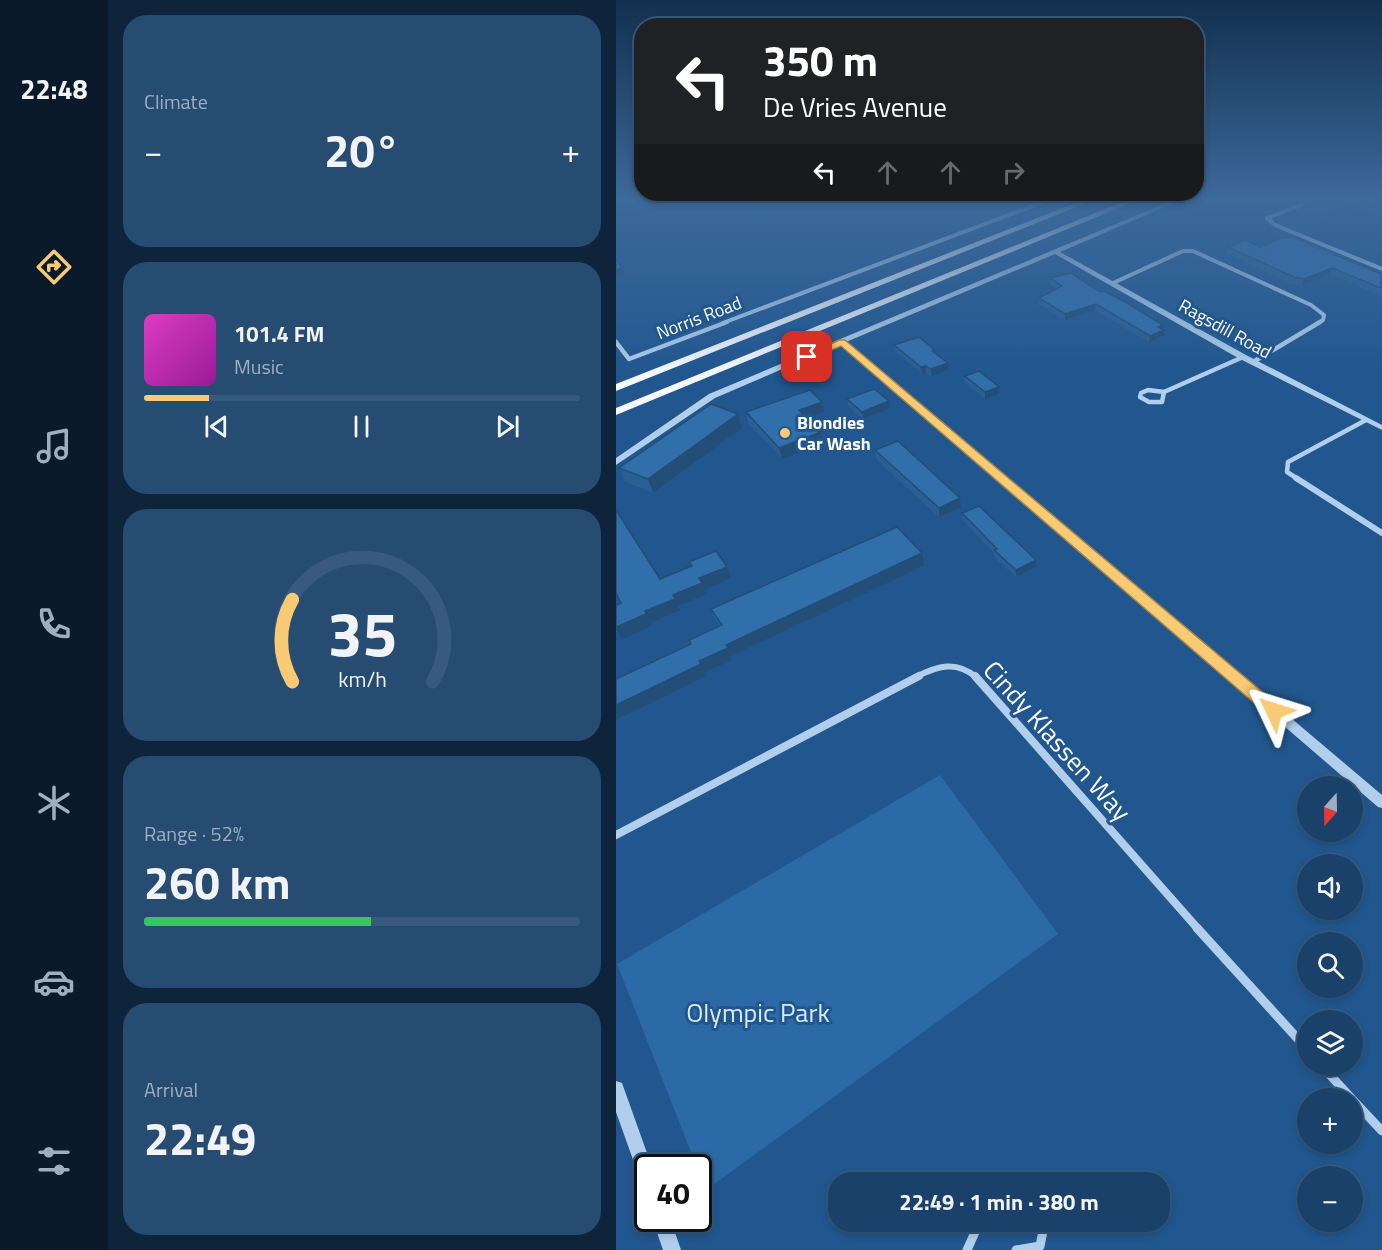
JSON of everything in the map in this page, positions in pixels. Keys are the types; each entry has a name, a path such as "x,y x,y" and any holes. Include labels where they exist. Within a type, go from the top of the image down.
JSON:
{"main road":[{"path":"616,388 943,258"},
{"path":"616,412 991,258"}],"street":[{"name":"Norris Road","path":"616,342 629,359 894,258"},
{"path":"616,462 712,396 1041,258"},
{"name":"Ragsdill Road","path":"1068,258 1243,357 1380,425"},
{"path":"1113,283 1167,258"},
{"path":"1209,258 1311,305 1324,315 1323,320 1253,362"},
{"path":"1355,258 1381,269"},
{"path":"842,342 1381,803"},
{"path":"1164,392 1165,397 1162,402 1154,403 1140,397 1141,393 1148,390 1164,392 1243,357"},
{"path":"1366,420 1288,462 1287,472 1381,532"},
{"name":"Cindy Klassen Way","path":"616,835 934,668 953,665 974,675 1297,1038"},
{"path":"1331,1076 1342,1088"},
{"path":"616,1089 639,1154"},
{"path":"1363,1111 1381,1131"},
{"path":"666,1232 672,1250"},
{"path":"967,1250 975,1232"},
{"path":"1016,1250 1040,1246 1043,1232"}],"green space":[{"name":"Olympic Park","path":"940,775 1058,934 712,1186 712,1154 692,1154 617,964"}],"building":[{"path":"1253,258 1344,258 1381,274 1381,288 1332,268 1304,279 1294,277"},
{"path":"616,259 622,268 616,270"},
{"path":"1071,273 1100,292 1104,291 1125,302 1163,325 1158,327 1164,330 1150,336 1096,304 1065,314 1039,298 1062,286 1050,278"},
{"path":"919,337 948,363 931,369 926,366 921,367 894,345"},
{"path":"979,371 999,387 985,392 965,376"},
{"path":"874,389 889,401 862,412 847,399"},
{"name":"Blondies Car Wash","path":"810,390 822,402 799,410 821,432 779,448 746,412"},
{"path":"711,404 738,414 648,479 619,468"},
{"path":"898,441 960,498 939,508 875,450"},
{"path":"979,506 1036,560 1016,570 994,550 997,549 962,513"},
{"path":"616,510 660,579 692,566 689,562 716,551 727,567 699,578 702,583 673,595 675,599 645,611 646,614 616,627 616,605 621,603 616,593"},
{"path":"897,527 922,553 726,645 728,648 699,661 701,664 616,705 616,679 691,644 689,640 722,625 711,609"}],"place":[{"name":"Blondies Car Wash","path":"785,433"}],"route":[{"path":"807,357 842,342 1274,711"}]}
